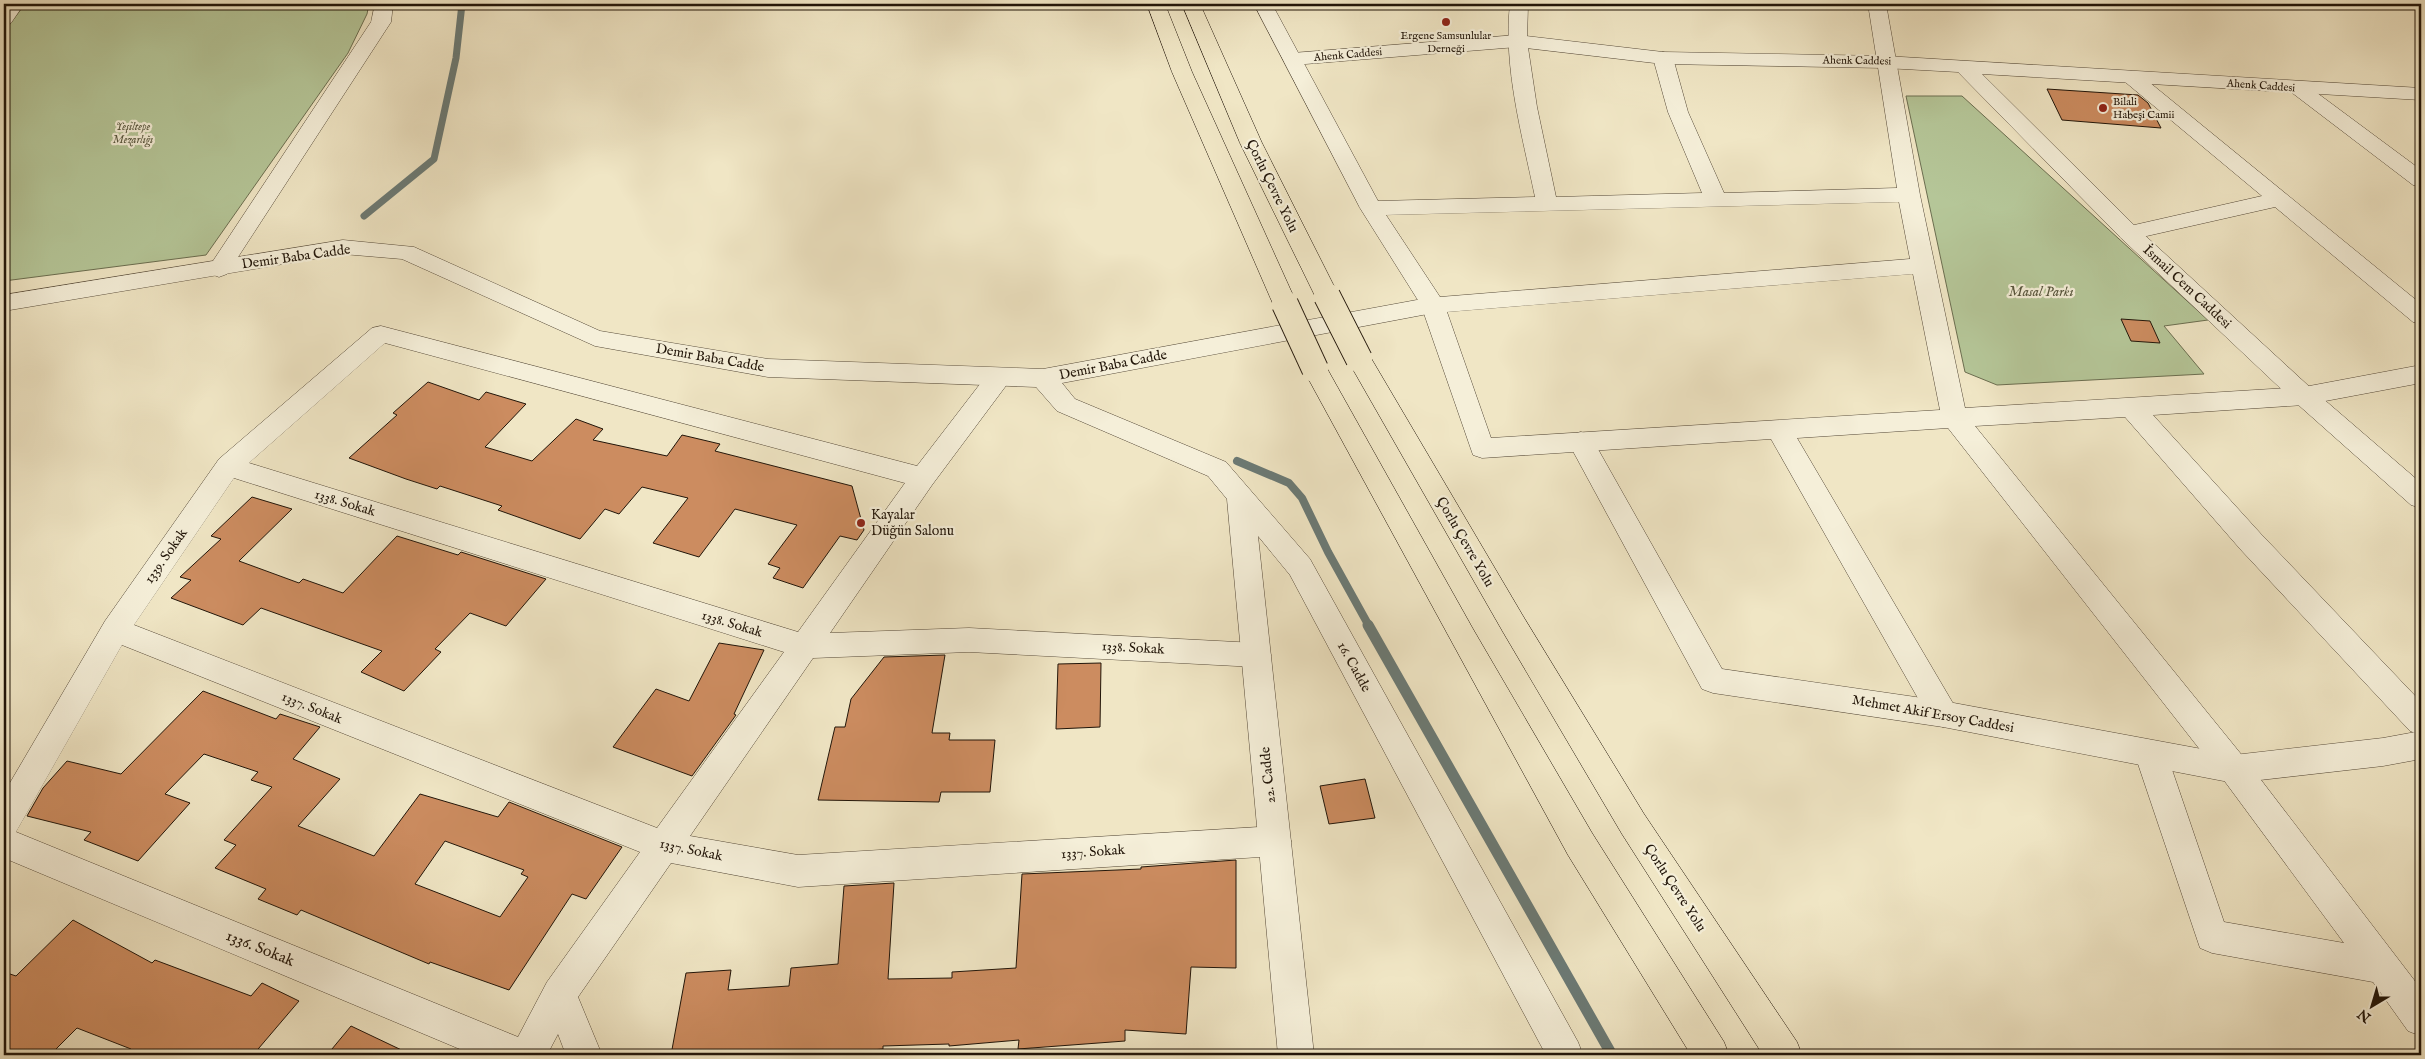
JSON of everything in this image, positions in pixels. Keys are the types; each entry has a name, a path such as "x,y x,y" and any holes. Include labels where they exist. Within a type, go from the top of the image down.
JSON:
{"highway":[{"path":"1156,4 1186,80 1285,304 1316,369 1463,638 1580,844 1710,1055"},
{"name":"Çorlu Çevre Yolu","path":"1192,4 1251,143 1359,359 1513,624 1633,824 1784,1055"}],"street":[{"path":"4,20 15,4"},
{"path":"219,269 381,22 384,4"},
{"path":"1263,4 1371,208 1433,305 1482,448 2304,396 2421,374"},
{"path":"1519,4 1517,41 1527,107 1547,204"},
{"path":"1877,4 1908,196 1954,418 2234,769 2421,1018"},
{"name":"Ahenk Caddesi","path":"1293,59 1517,41 1663,58 1885,62 2421,94"},
{"path":"1663,58 1678,112 1716,200"},
{"name":"İsmail Cem Caddesi","path":"1963,66 2129,233 2304,396 2421,498"},
{"path":"2130,77 2281,199 2421,316"},
{"path":"2298,88 2421,180"},
{"path":"1371,208 1908,196"},
{"path":"2129,233 2281,199"},
{"name":"Demir Baba Cadde","path":"4,303 343,247 406,252 595,338 768,368 999,378 1043,378 1433,305 1923,266"},
{"name":"1339. Sokak","path":"4,822 115,630 228,466 381,334 923,478"},
{"path":"528,1055 559,994 923,478 999,378"},
{"name":"16. Cadde","path":"1043,378 1066,405 1218,468 1300,567 1565,1055"},
{"path":"2131,407 2251,542 2421,722"},
{"path":"1778,429 1823,503 1943,714"},
{"name":"Mehmet Akif Ersoy Caddesi","path":"1582,442 1713,680 1943,714 2151,755 2234,769 2383,752 2421,745"},
{"name":"1338. Sokak","path":"228,466 805,646 969,640 1256,655"},
{"name":"22. Cadde","path":"1240,496 1296,1055"},
{"name":"1337. Sokak","path":"115,630 663,846 798,872 1275,841"},
{"path":"2151,755 2212,936 2383,967"},
{"name":"1336. Sokak","path":"4,843 517,1055"},
{"path":"559,994 584,1055"}],"green space":[{"name":"Yeşiltepe Mezarlığı","path":"25,4 369,4 367,14 348,53 206,255 4,281 4,32"},
{"name":"Masal Parkı","path":"1906,96 1962,96 2208,320 2164,326 2204,374 1997,385 1965,372"}],"building":[{"name":"Bilali Habeşi Camii","path":"2047,89 2138,95 2148,103 2161,128 2062,120"},
{"path":"2121,319 2150,321 2160,343 2131,341"},
{"path":"428,382 479,400 486,392 526,404 485,447 532,461 576,419 603,429 593,440 667,456 682,435 720,444 715,451 852,486 864,530 857,540 840,536 803,588 773,578 780,568 768,564 797,525 735,509 699,557 653,543 688,498 642,487 619,514 605,509 580,539 498,510 502,506 440,486 437,489 349,458 397,415 393,413"},
{"path":"252,497 292,509 239,561 299,583 303,579 343,593 397,536 458,555 461,552 546,579 506,626 470,613 435,649 441,652 404,691 361,672 382,651 261,608 243,625 171,598 191,580 180,577 221,539 211,536"},
{"path":"719,643 764,650 734,714 736,715 692,776 613,747 656,689 689,701"},
{"path":"945,655 932,733 950,733 949,740 995,740 990,792 941,792 939,802 818,800 835,727 845,727 851,699 884,657"},
{"path":"1101,663 1100,727 1056,729 1058,664"},
{"path":"203,691 276,719 280,714 320,727 293,759 340,779 298,826 374,856 420,794 498,817 509,802 622,847 586,899 572,894 509,990 430,962 429,964 301,910 297,915 258,899 266,889 215,868 236,845 224,840 272,787 251,780 258,772 204,754 165,794 190,803 138,861 84,840 91,832 27,816 43,788 67,761 121,774","holes":["445,841 524,870 521,874 528,877 500,917 415,884"]},
{"path":"1365,779 1375,818 1329,824 1320,786"},
{"path":"1236,860 1236,968 1191,967 1186,1034 1125,1030 1125,1041 1018,1049 1019,1040 949,1046 949,1044 883,1046 883,1049 812,1055 671,1055 686,973 731,970 728,990 789,986 791,968 838,964 844,886 894,883 888,979 952,978 952,972 1016,968 1022,874 1141,869 1141,867"},
{"path":"73,920 152,963 155,960 251,996 262,983 299,1001 253,1055 126,1055 131,1049 77,1028 50,1055 4,1055 4,972 16,976"},
{"path":"351,1026 412,1055 327,1055"}],"waterway":[{"path":"364,216 434,159 456,58 462,4"},
{"path":"1237,461 1289,483 1302,498 1328,552 1369,626"},
{"path":"1368,625 1612,1055"}],"place":[{"name":"Ergene Samsunlular Derneği","path":"1446,22"},
{"name":"Bilali Habeşi Camii","path":"2103,108"},
{"name":"Kayalar Düğün Salonu","path":"861,523"}]}
